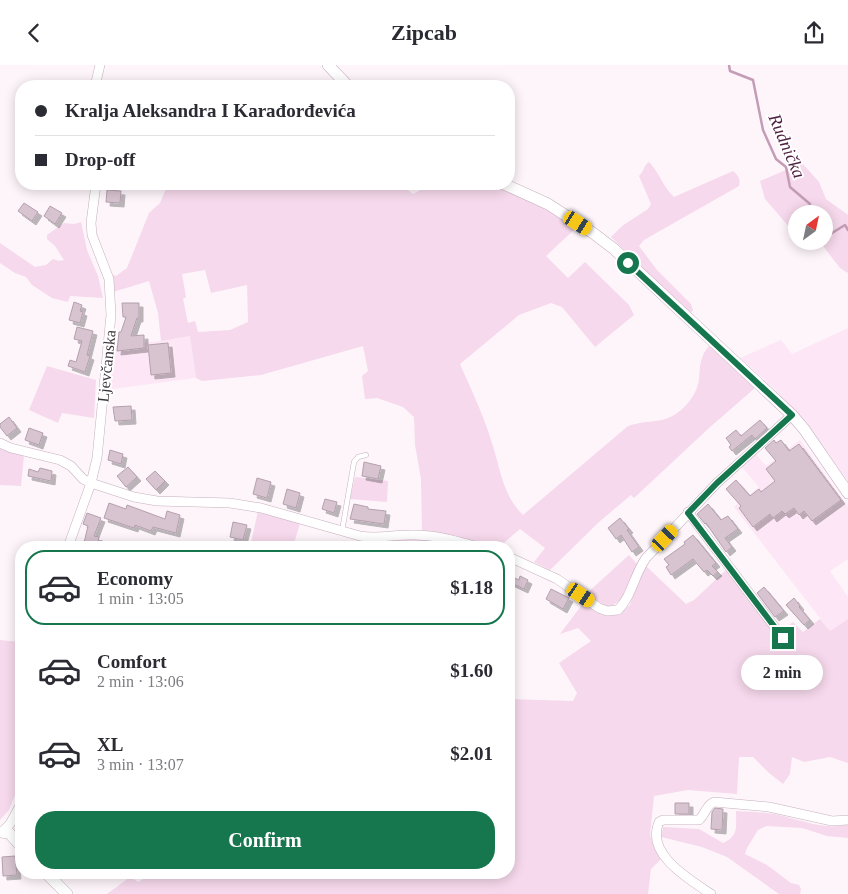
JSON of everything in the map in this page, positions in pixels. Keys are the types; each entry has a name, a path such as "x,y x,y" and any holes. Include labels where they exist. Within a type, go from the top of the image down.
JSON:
{"street":[{"path":"96,80 100,65"},
{"path":"328,65 342,80"},
{"path":"515,189 548,203 614,249 792,415 804,429 848,493"},
{"name":"Ljevčanska","path":"70,541 91,483 97,458 111,315 109,279 92,235 95,190"},
{"path":"515,560 557,579 600,608 618,610 626,602 646,558 717,483 792,415"},
{"path":"0,442 11,448 60,459 71,466 83,479 134,497 157,501 230,503 261,508 372,538 412,534 457,541"},
{"path":"688,513 783,638"},
{"path":"711,894 669,862 662,853 656,835 659,822 663,820 699,820 704,815 706,807 714,802 769,807 832,821 848,820"},
{"path":"1,832 10,824 15,815"},
{"path":"1,832 9,833 15,840"},
{"path":"52,879 67,894"}],"lane":[{"path":"342,531 354,462 358,457 366,455"}],"shaded area":[{"path":"649,162 674,197 733,171 739,179 739,186 644,240 639,246 657,270 691,304 693,310 690,315 611,237 622,226 648,209 651,204 639,176"},
{"path":"802,163 819,182 826,199 848,215 848,273 840,268 826,250 833,250 833,205 788,205 788,226 765,199 760,181"},
{"path":"165,190 408,190 413,194 420,190 507,190 540,206 576,228 546,256 568,278 585,262 629,305 634,315 595,347 562,307 551,303 519,315 460,364 477,402 510,499 523,515 628,426 669,418 681,410 691,399 698,386 702,357 709,346 755,388 634,498 631,495 599,522 550,570 534,562 545,548 520,529 506,541 470,541 422,531 421,479 415,445 414,417 403,407 377,398 365,399 362,376 368,371 363,346 261,375 202,381 196,378 190,336 161,341 158,313 149,281 113,292 109,274 116,276 127,268 149,213 160,203","holes":["205,270 211,293 247,285 248,322 230,330 198,332 195,321 188,323 183,299 186,297 182,274"]},
{"path":"81,222 87,250 98,276 103,298 70,296 68,302 52,298 32,285 26,277 15,273 0,263 0,243 35,267 46,265 53,259 64,260 55,246 47,239 47,235 64,223 74,224"},
{"path":"848,328 848,487 800,420 775,389 740,358 781,340 792,354"},
{"path":"190,336 196,378 105,390 109,346"},
{"path":"47,366 96,380 94,418 62,413 58,423 29,410"},
{"path":"800,440 848,507 848,559 830,571 848,597 848,619 830,631 734,507 759,487 741,466 755,453 766,466"},
{"path":"0,446 24,455 21,486 0,485"},
{"path":"355,477 388,481 387,502 350,499"},
{"path":"258,511 300,523 295,541 251,541"},
{"path":"400,539 439,541 383,541"},
{"path":"629,555 638,565 622,599 609,608 586,594"},
{"path":"645,565 686,604 694,600 727,569 781,631 793,622 803,632 820,619 830,631 848,619 848,763 830,757 804,762 792,757 790,774 783,784 753,757 739,757 737,794 688,790 654,796 650,835 661,859 651,869 648,894 107,894 127,879 133,879 138,882 143,879 515,879 515,699 573,701 577,693 559,663 591,641 578,628 560,634 584,602 602,615 620,614 630,605 638,578"},
{"path":"0,640 15,641 15,795 9,810 0,820"},
{"path":"736,811 774,814 822,826 848,824 848,838 827,836 802,828 766,826 758,830 745,854 767,865 791,883 799,885 801,889 800,894 779,894 727,857 702,847 661,837 663,827 699,829 723,843 732,837 736,830"}],"building":[{"path":"107,190 121,191 120,203 106,202"},
{"path":"24,203 38,212 32,221 18,211"},
{"path":"50,206 62,213 55,224 44,216"},
{"path":"74,302 82,305 80,311 83,312 80,323 69,320"},
{"path":"122,303 139,303 139,318 137,318 131,336 144,335 144,348 117,351 119,332 121,332 126,317 123,317"},
{"path":"77,327 93,331 87,355 90,356 85,372 68,366 70,360 76,362 82,341 74,339"},
{"path":"168,343 171,373 151,375 148,345"},
{"path":"131,406 132,420 115,421 113,407"},
{"path":"9,417 17,428 7,436 0,427 0,424"},
{"path":"760,420 767,428 755,439 752,435 732,451 729,447 731,445 726,438 736,430 741,436"},
{"path":"29,428 43,433 39,445 25,440"},
{"path":"774,440 776,443 781,440 789,451 799,444 841,500 812,521 804,511 799,515 794,508 785,514 782,511 773,518 770,514 753,527 739,508 741,506 726,489 736,480 750,496 759,489 761,492 775,481 766,469 776,461 765,448"},
{"path":"110,450 123,454 121,464 108,460"},
{"path":"364,462 381,466 378,479 362,476"},
{"path":"128,467 137,477 126,487 117,476"},
{"path":"40,468 52,471 51,481 28,476 29,469 38,472"},
{"path":"155,471 165,481 156,490 146,479"},
{"path":"257,478 271,482 267,498 253,494"},
{"path":"287,489 300,493 296,508 283,504"},
{"path":"325,499 337,502 334,513 322,509"},
{"path":"109,503 126,509 127,505 165,519 167,511 180,515 176,533 153,527 151,531 135,525 134,528 104,518"},
{"path":"354,504 368,507 368,509 386,511 384,524 350,519"},
{"path":"708,504 721,520 728,516 738,529 725,538 732,547 726,552 706,523 697,514"},
{"path":"87,513 101,518 94,536 99,537 98,541 84,541 88,526 83,524"},
{"path":"620,518 639,547 632,552 621,535 616,539 608,528"},
{"path":"233,522 247,525 243,540 230,537"},
{"path":"693,535 716,563 712,566 718,572 713,576 707,570 704,572 693,559 671,575 666,567 669,565 664,559 685,544 684,542"},
{"path":"520,576 528,580 524,589 515,585 515,578 519,580"},
{"path":"764,587 784,611 775,617 757,593"},
{"path":"551,589 569,598 563,609 546,599"},
{"path":"794,598 810,620 804,625 786,605"},
{"path":"675,803 689,803 689,814 675,814"},
{"path":"715,808 723,809 722,830 711,829 712,812"},
{"path":"15,856 15,875 3,876 2,857"}],"waterway":[{"name":"Rudnička","path":"729,65 730,71 753,80 763,130 776,159 786,167 790,187 810,205"},
{"name":"Rudnička","path":"833,232 845,225 848,230"}],"route":[{"path":"628,263 792,415 717,483 688,513 783,638"}]}
